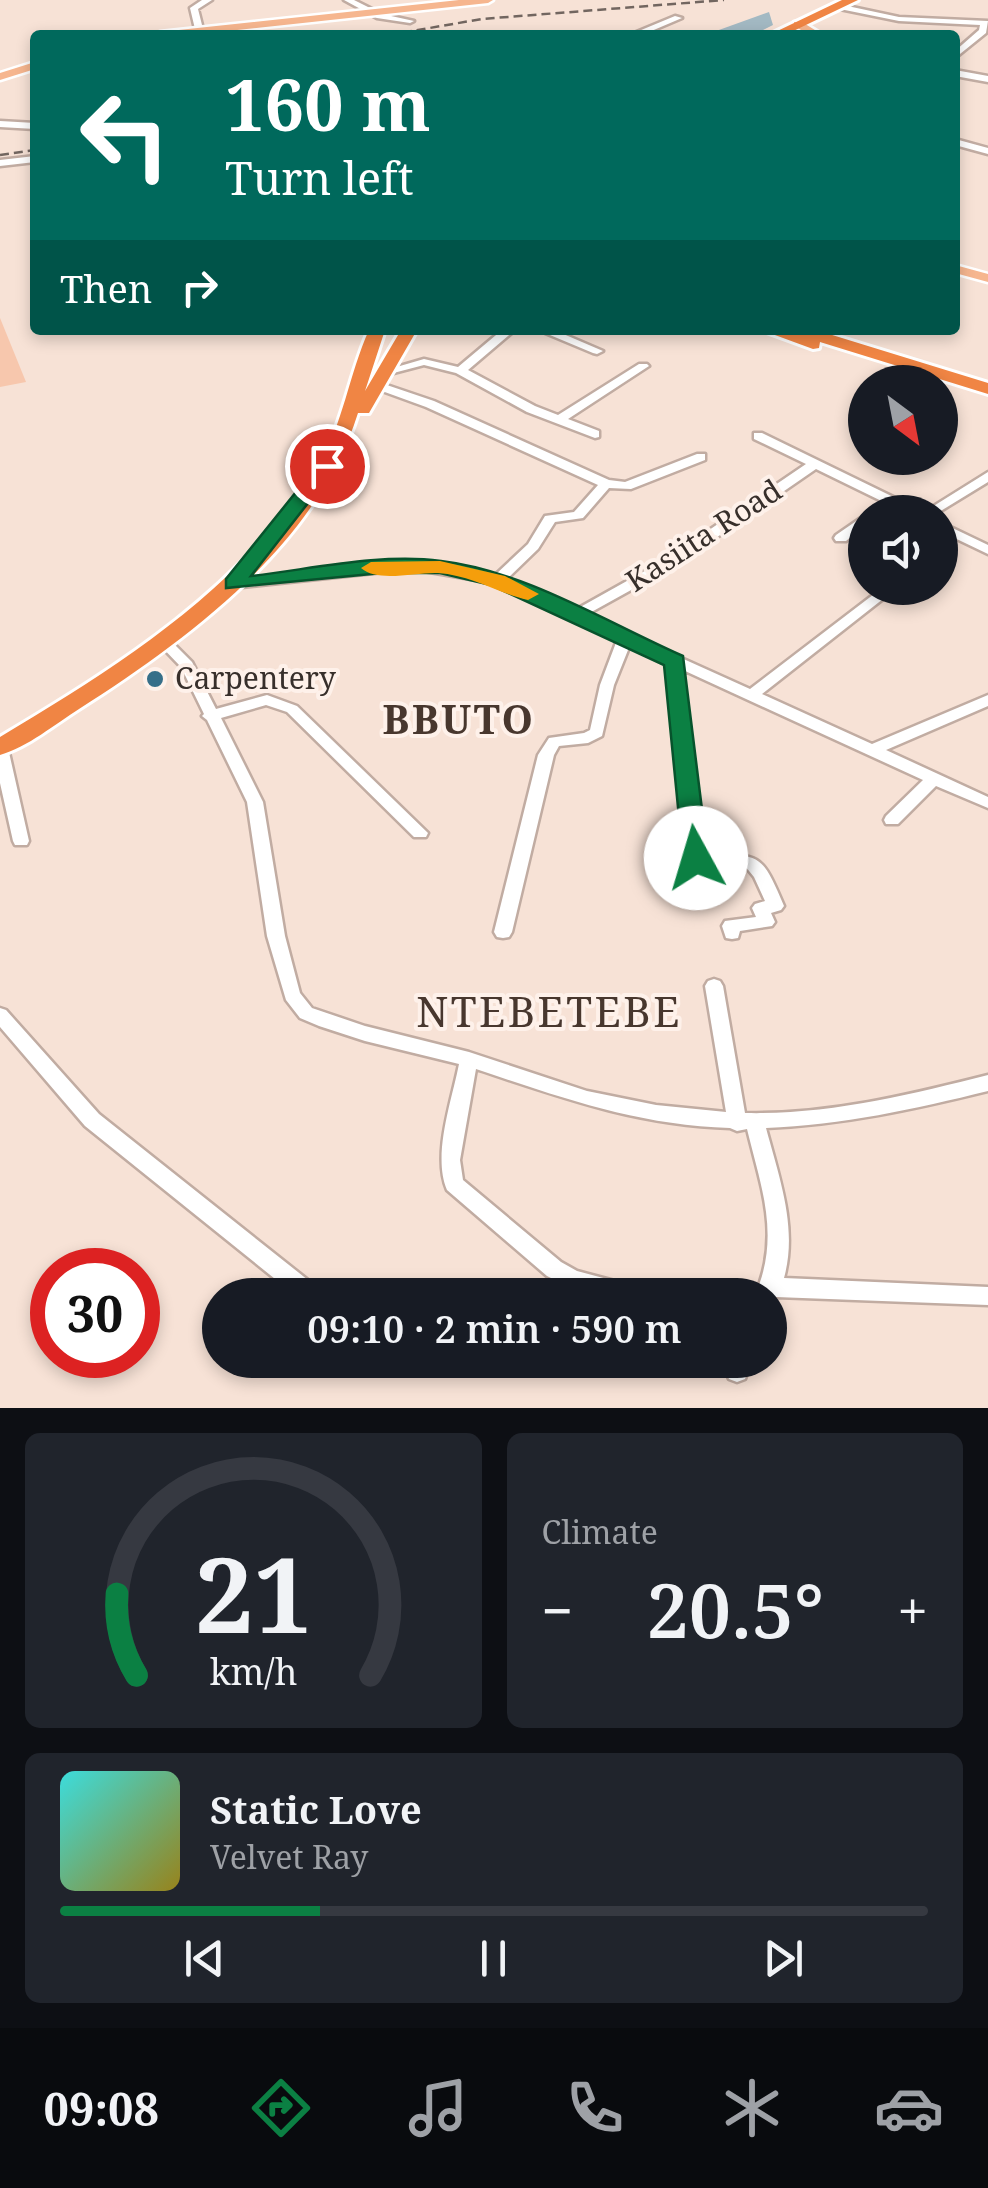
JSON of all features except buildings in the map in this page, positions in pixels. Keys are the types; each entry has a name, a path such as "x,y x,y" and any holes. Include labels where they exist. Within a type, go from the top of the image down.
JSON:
{"highway":[{"path":"785,30 852,0"},
{"path":"327,466 357,335"},
{"path":"327,466 348,419 375,335"},
{"path":"0,747 164,642 234,584 348,438 406,335"},
{"path":"785,335 881,365"},
{"path":"815,335 988,389"},
{"path":"958,389 988,399"}],"main road":[{"path":"192,30 370,12 394,5 488,0"},
{"path":"798,24 809,30"},
{"path":"0,77 30,67"},
{"path":"960,271 988,278"}],"street":[{"path":"198,29 194,8 208,0"},
{"path":"348,0 370,12 410,21"},
{"path":"838,6 900,17 987,23 960,50"},
{"path":"648,30 678,18"},
{"path":"960,74 988,79"},
{"path":"0,124 30,123"},
{"path":"960,143 988,151"},
{"path":"0,163 30,159"},
{"path":"460,371 503,335"},
{"path":"556,335 596,351"},
{"path":"378,379 424,362 460,371 595,434"},
{"path":"559,420 643,366"},
{"path":"378,379 606,484 626,486 701,457"},
{"path":"758,436 816,464"},
{"name":"Kasiita Road","path":"576,615 673,561 816,464 878,495"},
{"path":"958,495 988,476"},
{"path":"498,580 533,546 550,519 578,514 606,484"},
{"path":"841,538 848,532"},
{"path":"958,535 988,550"},
{"path":"234,584 412,565 498,580 988,803"},
{"path":"753,694 868,605"},
{"path":"503,932 546,754 554,742 588,738 597,732 607,684 625,639"},
{"path":"164,642 187,664 255,802 276,936 298,1005 322,1020 469,1059 606,1104 746,1124 924,1099 988,1082"},
{"path":"675,661 696,858 699,865 749,858 757,864 775,906 760,908 766,922 731,926 732,934"},
{"path":"210,716 266,700 292,709 420,833"},
{"path":"870,751 988,700"},
{"path":"0,747 21,841"},
{"path":"892,820 933,779"},
{"path":"714,986 746,1124 780,1231 780,1260 773,1278"},
{"path":"0,1016 92,1120 290,1278"},
{"path":"469,1059 450,1160 454,1184 554,1268 572,1278"},
{"path":"787,1291 988,1296"}],"shaded area":[{"path":"0,318 26,382 0,387"}],"railway":[{"path":"418,30 482,19 724,0"},
{"path":"0,155 30,151"}],"slow traffic":[{"path":"371,568 440,567 498,580 528,594"}],"place":[{"name":"Carpentery","path":"155,679"}],"district":[{"name":"BBUTO","path":"459,720"},
{"name":"NTEBETEBE","path":"549,1012"}],"route":[{"path":"327,466 234,584 412,565 469,572 498,580 675,661 696,858"}]}
